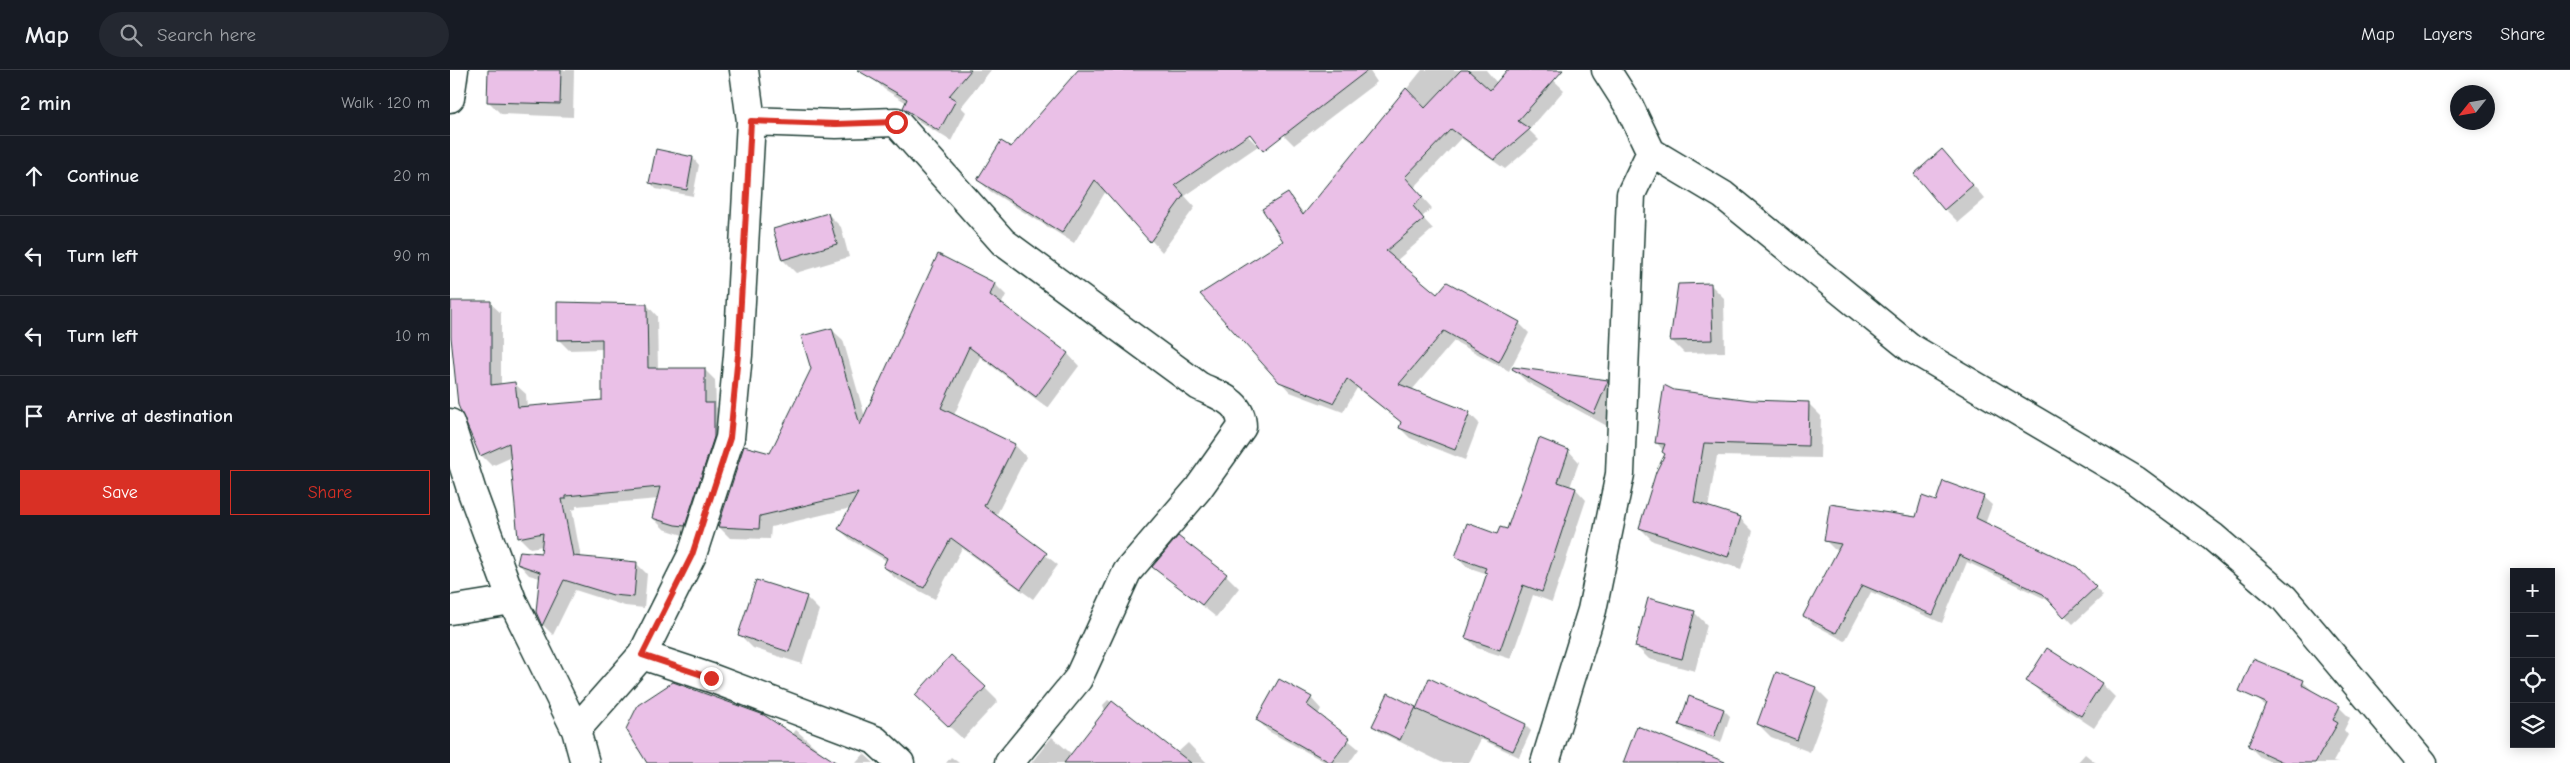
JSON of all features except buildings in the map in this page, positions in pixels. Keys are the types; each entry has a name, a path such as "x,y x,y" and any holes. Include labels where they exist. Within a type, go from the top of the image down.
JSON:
{"street":[{"path":"450,98 454,70"},
{"path":"576,730 642,655 692,555 730,438 738,355 751,121 744,70"},
{"path":"1606,70 1629,106 1651,152 1723,195 1911,348 2134,480 2213,537 2284,598 2423,763"},
{"path":"751,121 836,124 896,122 1003,242 1199,386 1231,403 1242,415 1242,427 1203,481 1127,572 1078,679 1009,763"},
{"path":"1545,763 1592,610 1620,474 1631,194 1651,152"},
{"path":"450,423 472,492 512,600 576,730 584,763"},
{"path":"450,610 512,600"},
{"path":"642,655 711,678 875,740 900,763"}],"route":[{"path":"711,678 642,655 692,555 730,438 738,355 751,121 836,124 896,122"}]}
